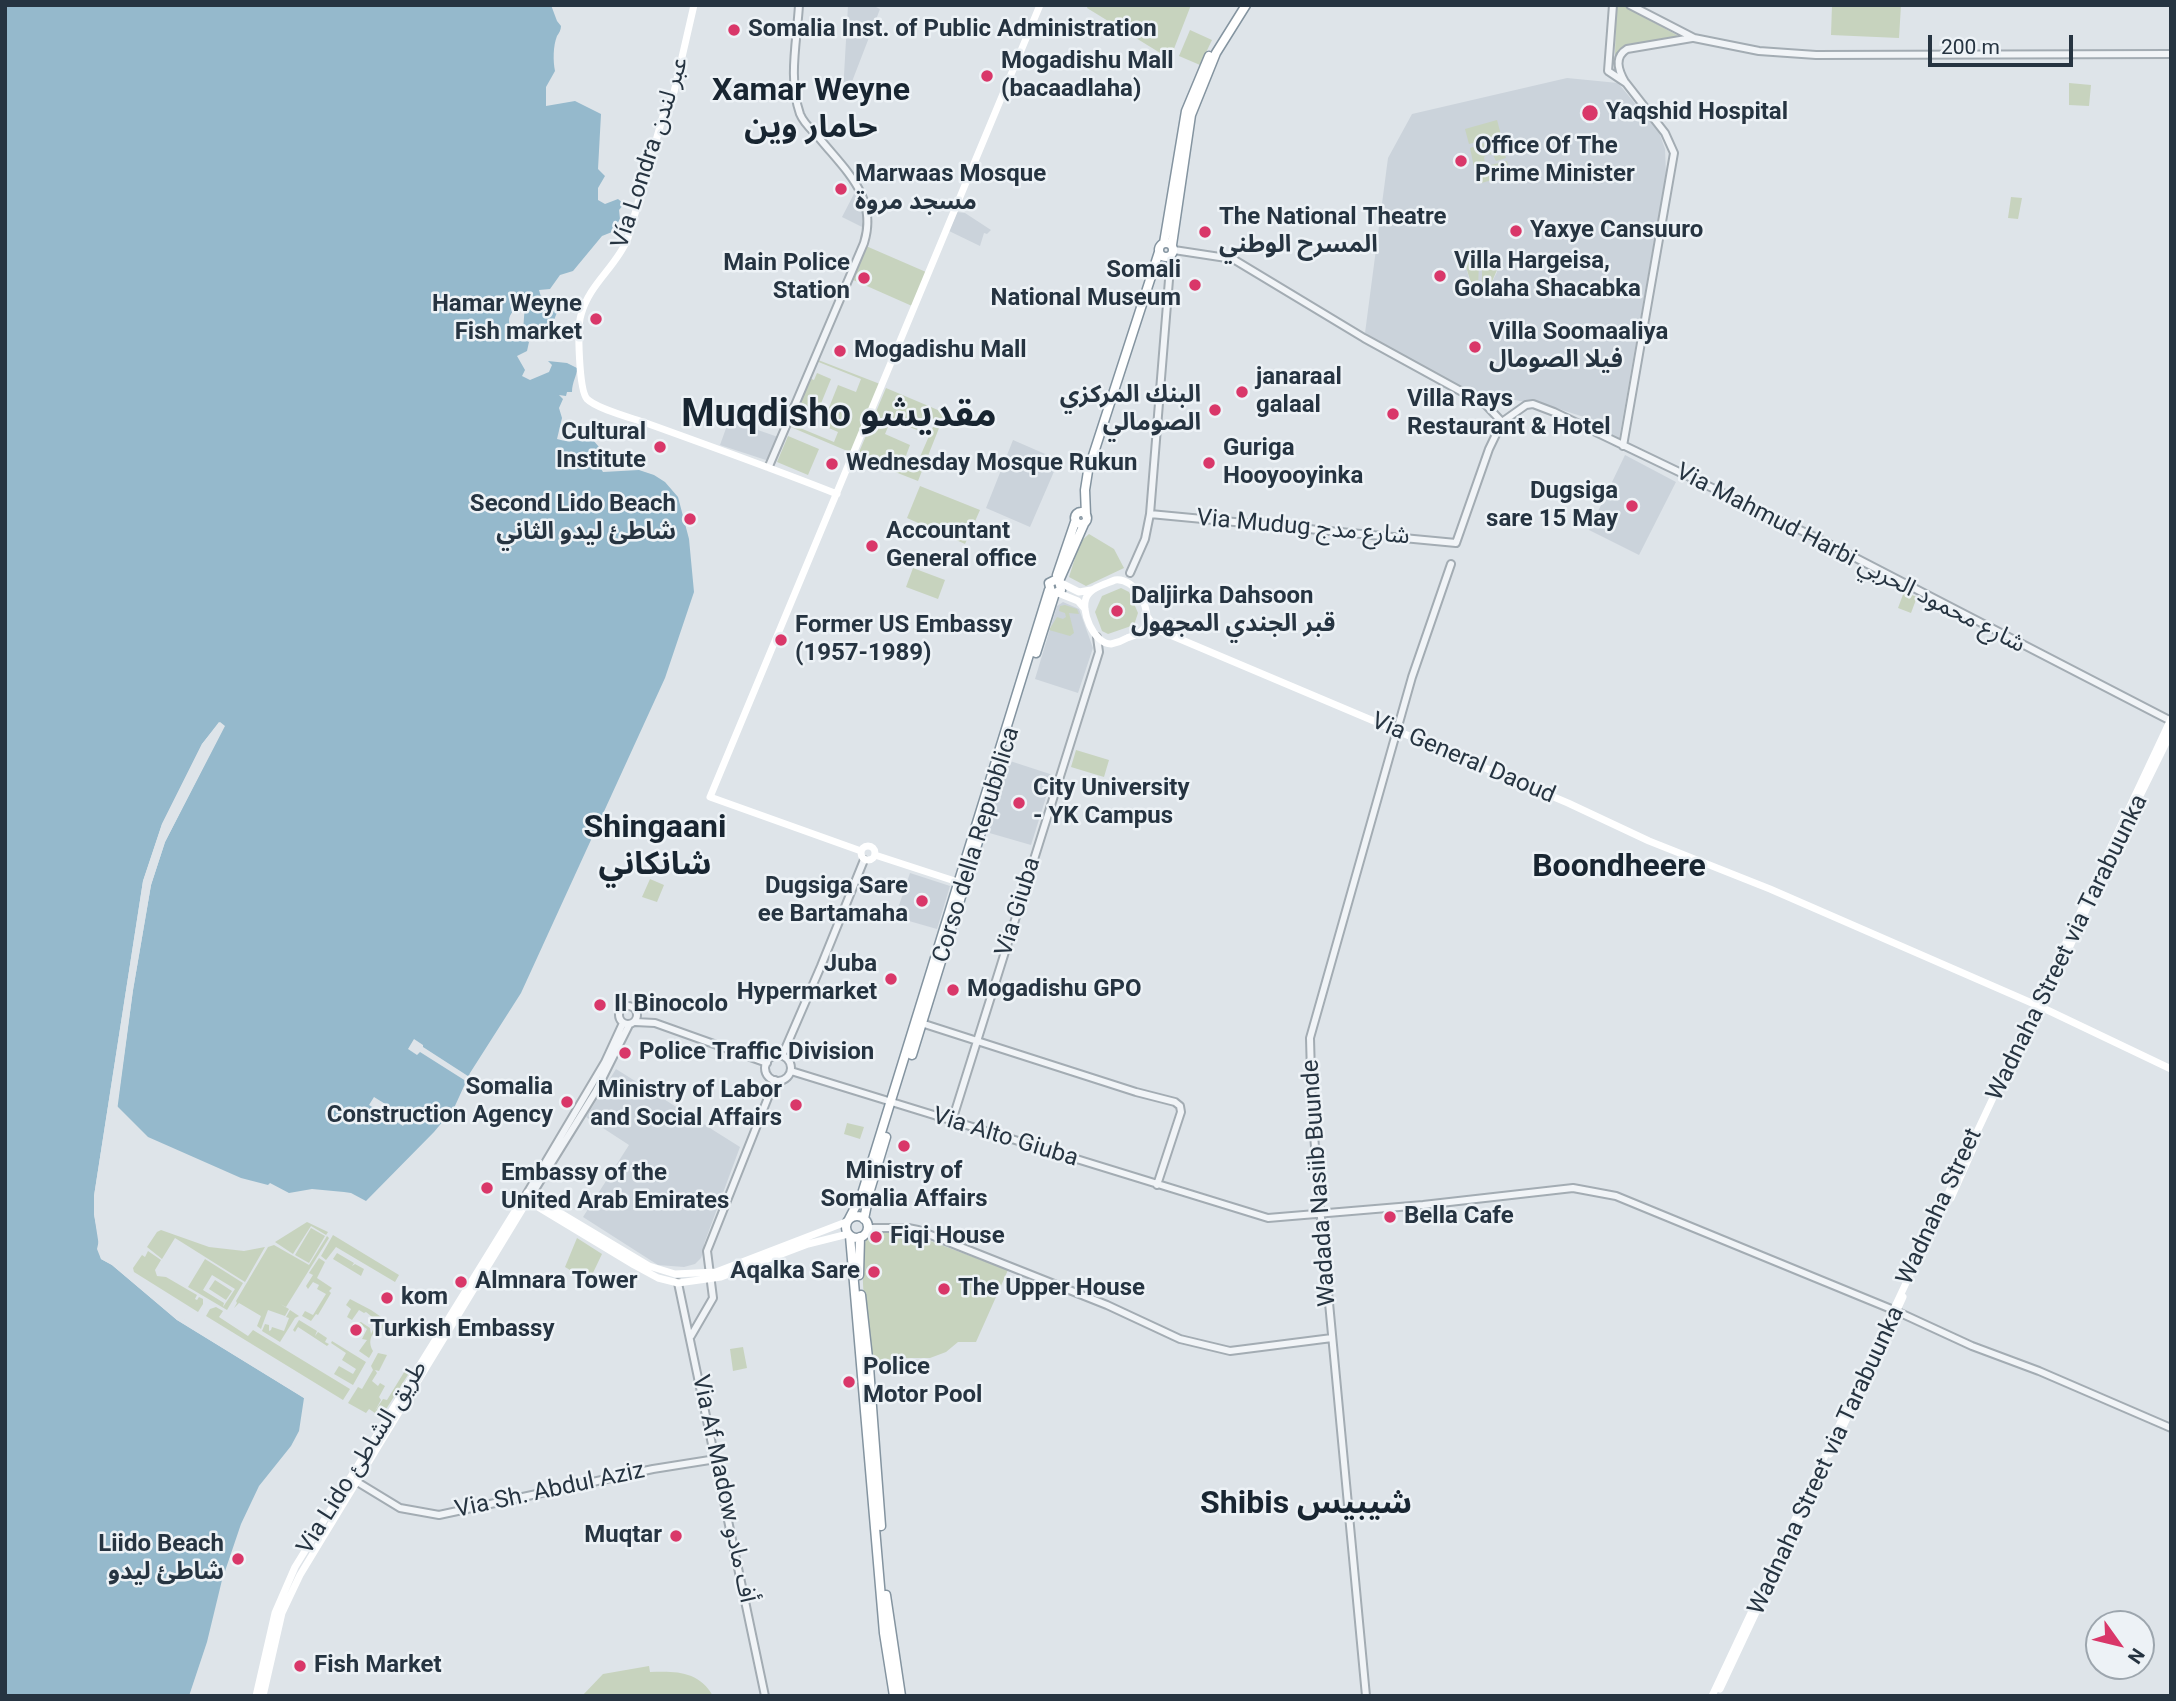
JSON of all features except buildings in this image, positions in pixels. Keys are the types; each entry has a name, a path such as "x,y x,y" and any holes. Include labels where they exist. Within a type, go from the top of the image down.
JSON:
{"highway":[{"path":"872,1444 848,1221 862,1194 919,1022 1054,592 1049,583 1058,581 1080,519 1088,471 1159,247 1170,248 1186,111 1199,76 1240,5"},
{"path":"1236,15 1246,5"},
{"path":"893,1103 870,1189 866,1223 860,1237 858,1267 884,1633 894,1696"},
{"path":"848,1221 858,1216 866,1223"},
{"path":"849,1235 860,1237"},
{"path":"874,1481 901,1696"}],"main road":[{"name":"Vía Londra عبر لندن","path":"694,5 674,92 663,116 628,238 624,248 590,292 580,318 584,394 587,399 622,415 769,466"},
{"path":"861,851 710,797 1040,5"},
{"path":"769,466 837,494"},
{"path":"1054,592 1078,601 1085,609 1097,637 1103,642 1111,643 1156,629 1132,584 1121,580 1082,593 1058,581"},
{"path":"1085,609 1087,597 1095,589"},
{"path":"1138,634 1146,624 1147,616"},
{"name":"Via General Daoud","path":"1156,629 1568,803 1649,841 1770,888 2038,1006 2171,1069"},
{"name":"Wadnaha Street","path":"1714,1696 2170,720"},
{"name":"Wadnaha Street via Tarabuunka","path":"2038,1006 2171,733"},
{"path":"870,846 874,848 875,855 871,860 864,860 861,851 863,847 870,846"},
{"path":"875,855 961,883"},
{"path":"528,1197 647,1268 658,1278 678,1283 711,1276 848,1221"},
{"name":"Via Lido طريق الشاطئ","path":"256,1696 273,1619 288,1589 352,1480 514,1225 528,1197"},
{"name":"Via Lido طريق الشاطئ","path":"478,1280 528,1197"},
{"path":"647,1268 675,1274 721,1277 808,1244 849,1235"},
{"name":"Via Lido طريق الشاطئ","path":"263,1674 263,1696"}],"street":[{"path":"769,466 864,243 869,220 866,201 818,136 804,122 799,109 794,76 799,5"},
{"path":"1613,5 1608,71 1626,83"},
{"path":"1630,5 1694,38 1759,51 1816,55 2171,54"},
{"path":"1622,446 1674,153 1665,133 1620,73 1619,57 1628,49 1694,38"},
{"path":"1121,580 1130,573 1145,539 1150,514 1170,248 1233,259 1364,338 1486,405 1503,422"},
{"name":"Via Mahmud Harbi شارع محمود الحربي","path":"1503,422 1527,405 1533,404 1554,412 1823,541 2170,720"},
{"name":"Via Mudug شارع مدج","path":"1150,514 1456,543 1489,449 1503,422"},
{"name":"Wadada Nasiib Buunde","path":"1366,1696 1312,1111 1310,1038 1427,629 1451,564"},
{"path":"1130,573 1132,584"},
{"path":"1097,637 1099,652 1111,643"},
{"name":"Via Giuba","path":"952,1121 1099,652"},
{"path":"782,1056 864,860"},
{"path":"655,1023 629,1023 619,1014 623,1007 628,1006 655,1023 767,1063"},
{"path":"528,1197 596,1091 629,1023 638,1016 636,1010"},
{"path":"919,1022 1175,1102 1180,1106 1181,1112 1157,1185"},
{"path":"782,1056 789,1062 791,1071 786,1079 775,1080 766,1072 767,1063 771,1058 782,1056"},
{"name":"Via Alto Giuba","path":"791,1071 1268,1218 1473,1200 1551,1189 1594,1191 1621,1198 1894,1310 1972,1346 2039,1371 2171,1428"},
{"path":"691,1336 713,1298 708,1251 775,1080"},
{"path":"866,1223 918,1230 1111,1306 1181,1339 1230,1351 1332,1338"},
{"name":"Via Af Madow أف مادو","path":"678,1283 765,1696"},
{"name":"Via Sh. Abdul Aziz","path":"352,1480 400,1508 439,1515 653,1469 716,1459"}],"shaded area":[{"path":"848,5 872,5 880,9 848,92 843,93"},
{"path":"1567,78 1618,83 1659,132 1665,149 1666,174 1619,439 1584,417 1556,408 1474,392 1446,382 1365,333 1388,158 1412,114","holes":["1464,260 1478,261 1476,296 1474,296","1494,262 1497,272 1489,288 1481,294"]},
{"path":"856,190 866,212 864,228 842,217"},
{"path":"957,212 965,213 991,230 987,234 984,233 980,246 949,231"},
{"path":"729,420 778,437 769,461 720,445"},
{"path":"1013,440 1059,460 1030,527 986,508"},
{"name":"Dugsiga sare 15 May","path":"1625,455 1676,482 1639,555 1589,530"},
{"path":"1063,602 1079,609 1093,648 1078,693 1035,679 1057,606"},
{"name":"City University - YK Campus","path":"1007,760 1053,775 1031,845 986,832"},
{"name":"Dugsiga Sare ee Bartamaha","path":"910,873 950,886 937,929 895,917"},
{"path":"616,1069 740,1147 701,1258 695,1264 684,1267 658,1265 583,1217 629,1145 586,1117"}],"green space":[{"path":"1088,5 1191,5 1170,59 1087,8"},
{"path":"1616,5 1622,5 1684,39 1628,44 1622,47 1615,57"},
{"path":"1832,5 1901,5 1899,38 1831,35"},
{"path":"1190,30 1212,40 1200,65 1179,56"},
{"path":"2069,83 2091,85 2089,106 2069,105"},
{"path":"1497,120 1501,135 1469,144 1465,129"},
{"path":"1501,138 1506,158 1496,161 1493,155 1489,154 1487,142"},
{"path":"1484,143 1487,154 1484,157 1485,164 1474,167 1470,148"},
{"path":"1507,161 1510,175 1494,179 1491,165"},
{"path":"1488,165 1492,180 1478,184 1475,169"},
{"path":"2011,197 2022,198 2018,219 2008,218"},
{"path":"866,246 926,272 912,306 851,279"},
{"path":"1464,260 1479,260 1478,290 1475,297"},
{"path":"1482,261 1494,262 1497,270 1487,293 1482,295"},
{"path":"813,358 880,384 852,453 786,425","holes":["816,361 861,379 856,392 838,385 822,425 838,432 834,442 788,423 794,407 802,410 799,417 813,423 831,379 817,373 814,380 809,378"]},
{"path":"886,388 945,413 918,481 857,457","holes":["923,415 936,420 916,466 904,461 910,445 885,434 891,420 917,430"]},
{"path":"788,436 819,449 808,475 777,462"},
{"path":"920,486 980,510 965,544 907,518"},
{"path":"1089,534 1114,549 1124,568 1086,586 1069,577 1080,542"},
{"path":"913,568 945,580 938,599 906,587"},
{"path":"1121,588 1129,592 1138,613 1134,625 1108,634 1102,631 1095,612 1102,596"},
{"path":"1904,592 1917,597 1911,613 1898,608"},
{"path":"1060,606 1077,609 1079,614 1069,613 1074,633 1070,636 1049,630 1057,617 1066,617 1065,613 1059,611"},
{"path":"1076,750 1109,760 1104,777 1071,767"},
{"path":"650,879 664,885 657,902 642,897"},
{"path":"847,1123 864,1127 860,1139 844,1134"},
{"path":"307,1222 328,1232 326,1235 311,1226 293,1254 275,1242"},
{"path":"311,1228 325,1236 309,1263 295,1255"},
{"path":"161,1230 209,1247 244,1251 265,1247 245,1282 175,1238 162,1259 147,1247"},
{"path":"901,1230 1008,1270 976,1342 958,1342 946,1352 930,1358 901,1358 872,1364 863,1275 865,1242 870,1231"},
{"path":"333,1235 399,1275 395,1282 336,1247 326,1260 321,1256"},
{"path":"327,1236 329,1238 286,1307 280,1304 289,1309 285,1316 268,1310 261,1329 257,1326 261,1316 239,1303 234,1308 268,1247 274,1245 309,1265"},
{"path":"577,1238 602,1254 591,1277 565,1267"},
{"path":"148,1251 161,1260 155,1270 157,1276 166,1277 197,1295 197,1300 199,1297 203,1299 198,1312 134,1272 133,1268"},
{"path":"337,1253 354,1263 352,1266 355,1264 364,1269 361,1276 333,1259"},
{"path":"319,1258 325,1262 317,1278 332,1288 318,1315 311,1321 302,1316 305,1311 313,1315 326,1294 317,1289 319,1285 313,1282 308,1289 306,1286 313,1275 309,1273"},
{"path":"205,1259 243,1283 227,1310 188,1287","holes":["212,1275 235,1289 223,1307 224,1303 203,1290"]},
{"path":"215,1280 232,1291 226,1300 209,1289"},
{"path":"350,1299 390,1323 386,1330 378,1330 372,1336 370,1342 373,1351 369,1358 359,1351 367,1340 362,1339 367,1329 358,1323 370,1328 371,1334 377,1321 359,1310 352,1320 347,1317 351,1309 346,1305"},
{"path":"216,1307 223,1311 219,1317 248,1336 253,1330 350,1389 343,1400 206,1316 210,1309"},
{"path":"290,1310 299,1316 280,1342 262,1331 265,1324 269,1325 269,1331 272,1327 284,1331"},
{"path":"299,1320 317,1331 315,1336 318,1332 327,1338 325,1342 329,1344 327,1346 298,1327 295,1332 293,1330"},
{"path":"332,1341 366,1362 353,1385 334,1374 339,1366 353,1374 356,1369 342,1360 346,1353 331,1343"},
{"path":"743,1347 747,1368 733,1371 730,1349"},
{"path":"378,1353 387,1355 379,1371 375,1370 377,1373 372,1381 378,1386 380,1383 385,1386 375,1411 383,1399 387,1400 406,1369 405,1366 411,1370 381,1417 369,1409 366,1413 348,1403 358,1387 362,1389 373,1370 371,1366"},
{"path":"649,1666 650,1672 678,1673 694,1677 713,1696 582,1696 603,1674"}],"water":[{"path":"5,5 551,5 561,26 554,49 555,71 546,87 546,106 575,101 601,114 598,169 605,176 598,188 598,200 605,204 618,199 624,204 619,210 620,219 612,232 602,236 573,271 560,275 550,289 539,290 542,300 559,307 551,328 534,335 523,331 525,304 522,302 511,314 511,328 529,342 527,351 517,356 525,370 522,376 530,380 549,372 552,365 548,361 567,363 577,368 572,392 567,392 566,396 559,395 563,399 559,408 562,418 557,439 593,440 605,454 600,467 603,472 639,470 665,482 678,497 689,539 694,592 665,678 521,993 470,1073 454,1108 366,1201 344,1192 312,1189 289,1193 270,1183 268,1185 241,1178 148,1137 117,1106 151,885 165,842 224,726 219,722 202,744 162,824 143,881 94,1196 101,1259 112,1265 177,1320 304,1398 299,1431 291,1446 259,1486 241,1524 189,1696 5,1696"}],"pier":[{"path":"220,722 225,726 165,842 151,885 133,990 117,1111 114,1106 128,1001 98,1197 97,1214 104,1256 180,1317 305,1395 304,1398 177,1320 112,1265 101,1259 97,1249 99,1240 94,1196 143,881 162,824 202,744","holes":["213,739 162,840 148,884 132,976 147,882 165,826 205,746"]},
{"path":"414,1039 471,1078 469,1083 420,1052 417,1055 408,1049"},
{"path":"374,1097 408,1118 403,1126 369,1105"}],"place":[{"name":"Somalia Inst. of Public Administration","path":"734,30"},
{"name":"Mogadishu Mall (bacaadlaha)","path":"987,76"},
{"name":"Yaqshid Hospital","path":"1590,113"},
{"name":"Office Of The Prime Minister","path":"1461,161"},
{"name":"Marwaas Mosque مسجد مروة","path":"841,189"},
{"name":"Yaxye Cansuuro","path":"1516,231"},
{"name":"The National Theatre المسرح الوطني","path":"1205,232"},
{"name":"Villa Hargeisa, Golaha Shacabka","path":"1440,276"},
{"name":"Main Police Station","path":"864,278"},
{"name":"Somali National Museum","path":"1195,285"},
{"name":"Hamar Weyne Fish market","path":"596,319"},
{"name":"Villa Soomaaliya فيلا الصومال","path":"1475,347"},
{"name":"Mogadishu Mall","path":"840,351"},
{"name":"janaraal galaal","path":"1242,392"},
{"name":"البنك المركزي الصومالي","path":"1215,410"},
{"name":"Villa Rays Restaurant & Hotel","path":"1393,414"},
{"name":"Cultural Institute","path":"660,447"},
{"name":"Guriga Hooyooyinka","path":"1209,463"},
{"name":"Wednesday Mosque Rukun","path":"832,464"},
{"name":"Dugsiga sare 15 May","path":"1632,506"},
{"name":"Second Lido Beach شاطئ ليدو الثاني","path":"690,519"},
{"name":"Accountant General office","path":"872,546"},
{"name":"Daljirka Dahsoon قبر الجندي المجهول","path":"1117,611"},
{"name":"Former US Embassy (1957-1989)","path":"781,640"},
{"name":"City University - YK Campus","path":"1019,803"},
{"name":"Dugsiga Sare ee Bartamaha","path":"922,901"},
{"name":"Juba Hypermarket","path":"891,979"},
{"name":"Mogadishu GPO","path":"953,990"},
{"name":"Il Binocolo","path":"600,1005"},
{"name":"Police Traffic Division","path":"625,1053"},
{"name":"Somalia Construction Agency","path":"567,1102"},
{"name":"Ministry of Labor and Social Affairs","path":"796,1105"},
{"name":"Ministry of Somalia Affairs","path":"904,1146"},
{"name":"Embassy of the United Arab Emirates","path":"487,1188"},
{"name":"Bella Cafe","path":"1390,1217"},
{"name":"Fiqi House","path":"876,1237"},
{"name":"Aqalka Sare","path":"874,1272"},
{"name":"Almnara Tower","path":"461,1282"},
{"name":"The Upper House","path":"944,1289"},
{"name":"kom","path":"387,1298"},
{"name":"Turkish Embassy","path":"356,1330"},
{"name":"Police Motor Pool","path":"849,1382"},
{"name":"Muqtar","path":"676,1536"},
{"name":"Liido Beach شاطئ ليدو","path":"238,1559"},
{"name":"Fish Market","path":"300,1666"}],"district":[{"name":"Xamar Weyne حامار وين","path":"811,110"},
{"name":"Muqdisho مقديشو","path":"839,416"},
{"name":"Shingaani شانكاني","path":"655,848"},
{"name":"Boondheere","path":"1619,868"},
{"name":"Shibis شيبيس","path":"1306,1505"}]}
